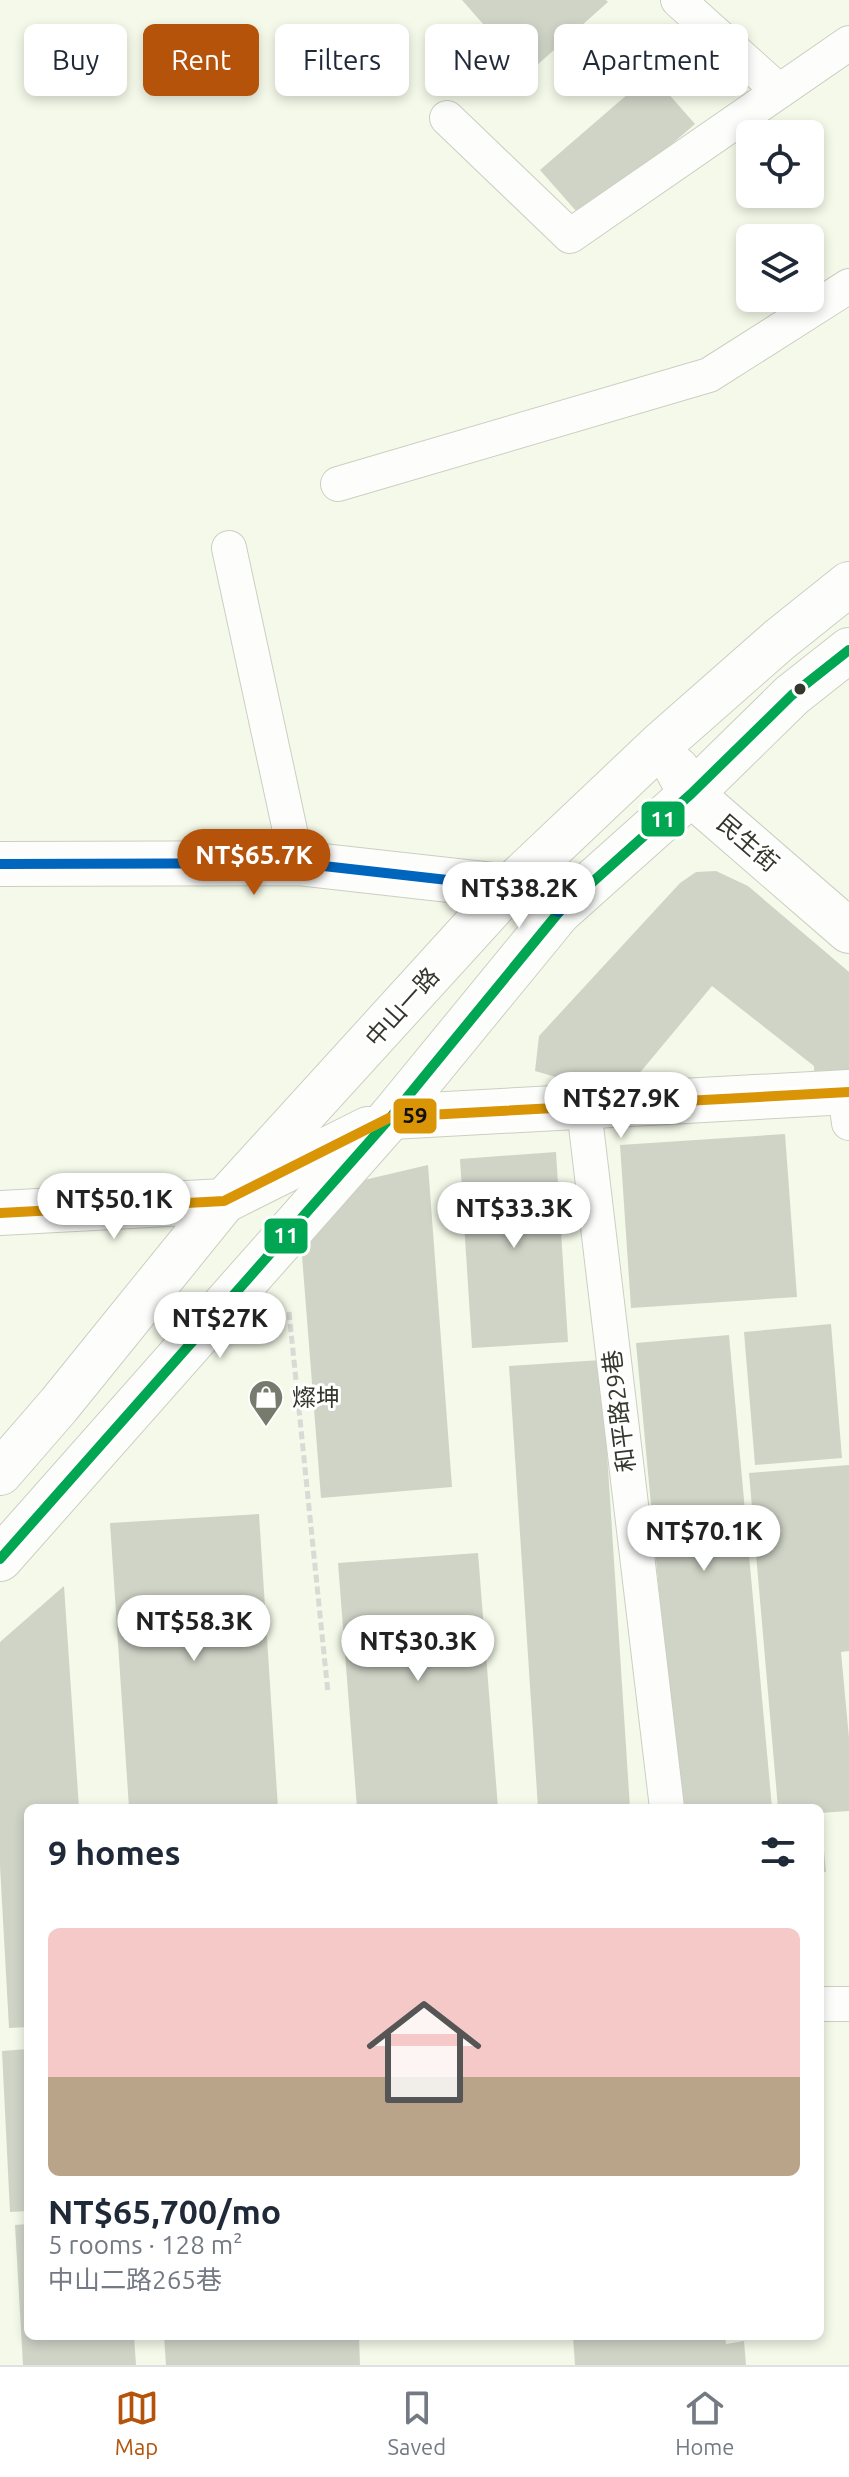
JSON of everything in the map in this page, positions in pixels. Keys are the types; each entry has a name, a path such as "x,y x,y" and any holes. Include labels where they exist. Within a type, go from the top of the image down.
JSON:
{"street":[{"name":"中山一路","path":"0,1473 224,1201 510,887 662,743 779,640 849,584"},
{"path":"0,1559 391,1117 559,912 691,794 792,695 849,650"},
{"name":"民生街","path":"662,743 691,794 849,931"},
{"path":"0,864 297,863 510,887 559,912"},
{"path":"0,1213 224,1201 391,1117 848,1102"}],"lane":[{"path":"678,0 779,91"},
{"path":"447,118 570,236 849,43"},
{"path":"338,484 709,375 849,286"},
{"path":"229,548 297,863"},
{"name":"和平路29巷","path":"584,1109 667,1804"},
{"path":"824,2004 849,2004"}],"path":[{"path":"282,1239 328,1693"}],"building":[{"path":"462,0 608,2 583,24 554,24 554,50 538,64 538,24 483,24"},
{"path":"626,96 670,96 695,124 584,220 540,170"},
{"path":"716,871 748,886 849,972 849,1085 815,1088 814,1066 712,986 633,1081 635,1094 567,1099 566,1080 535,1071 539,1036 680,883 696,872"},
{"path":"785,1134 797,1297 631,1308 620,1145"},
{"path":"556,1152 568,1342 472,1348 460,1159"},
{"path":"428,1165 452,1487 321,1498 301,1243 364,1180"},
{"path":"831,1324 842,1458 755,1465 744,1332"},
{"path":"729,1335 772,1804 679,1804 636,1343"},
{"path":"601,1360 630,1804 538,1804 509,1366"},
{"path":"849,1465 849,1651 841,1652 849,1738 849,1811 824,1813 824,1804 778,1804 749,1473"},
{"path":"259,1514 278,1804 129,1804 110,1523"},
{"path":"478,1553 498,1804 357,1804 338,1563"},
{"path":"64,1586 79,1804 24,1804 24,2027 9,2028 0,1866 0,1642"},
{"path":"24,2049 24,2211 10,2212 2,2051"},
{"path":"24,2224 24,2340 134,2340 136,2365 23,2365 15,2225"},
{"path":"164,2340 359,2340 360,2365 166,2365"},
{"path":"573,2340 726,2340 726,2344 744,2341 746,2365 575,2365"}],"transit line":[{"name":"11","path":"0,1559 391,1117 559,912 691,794 792,695 849,650"},
{"name":"5","path":"0,864 297,863 510,887 559,912"},
{"name":"59","path":"0,1213 224,1201 391,1117 849,1092"}],"place":[{"name":"燦坤","path":"266,1428"}]}
